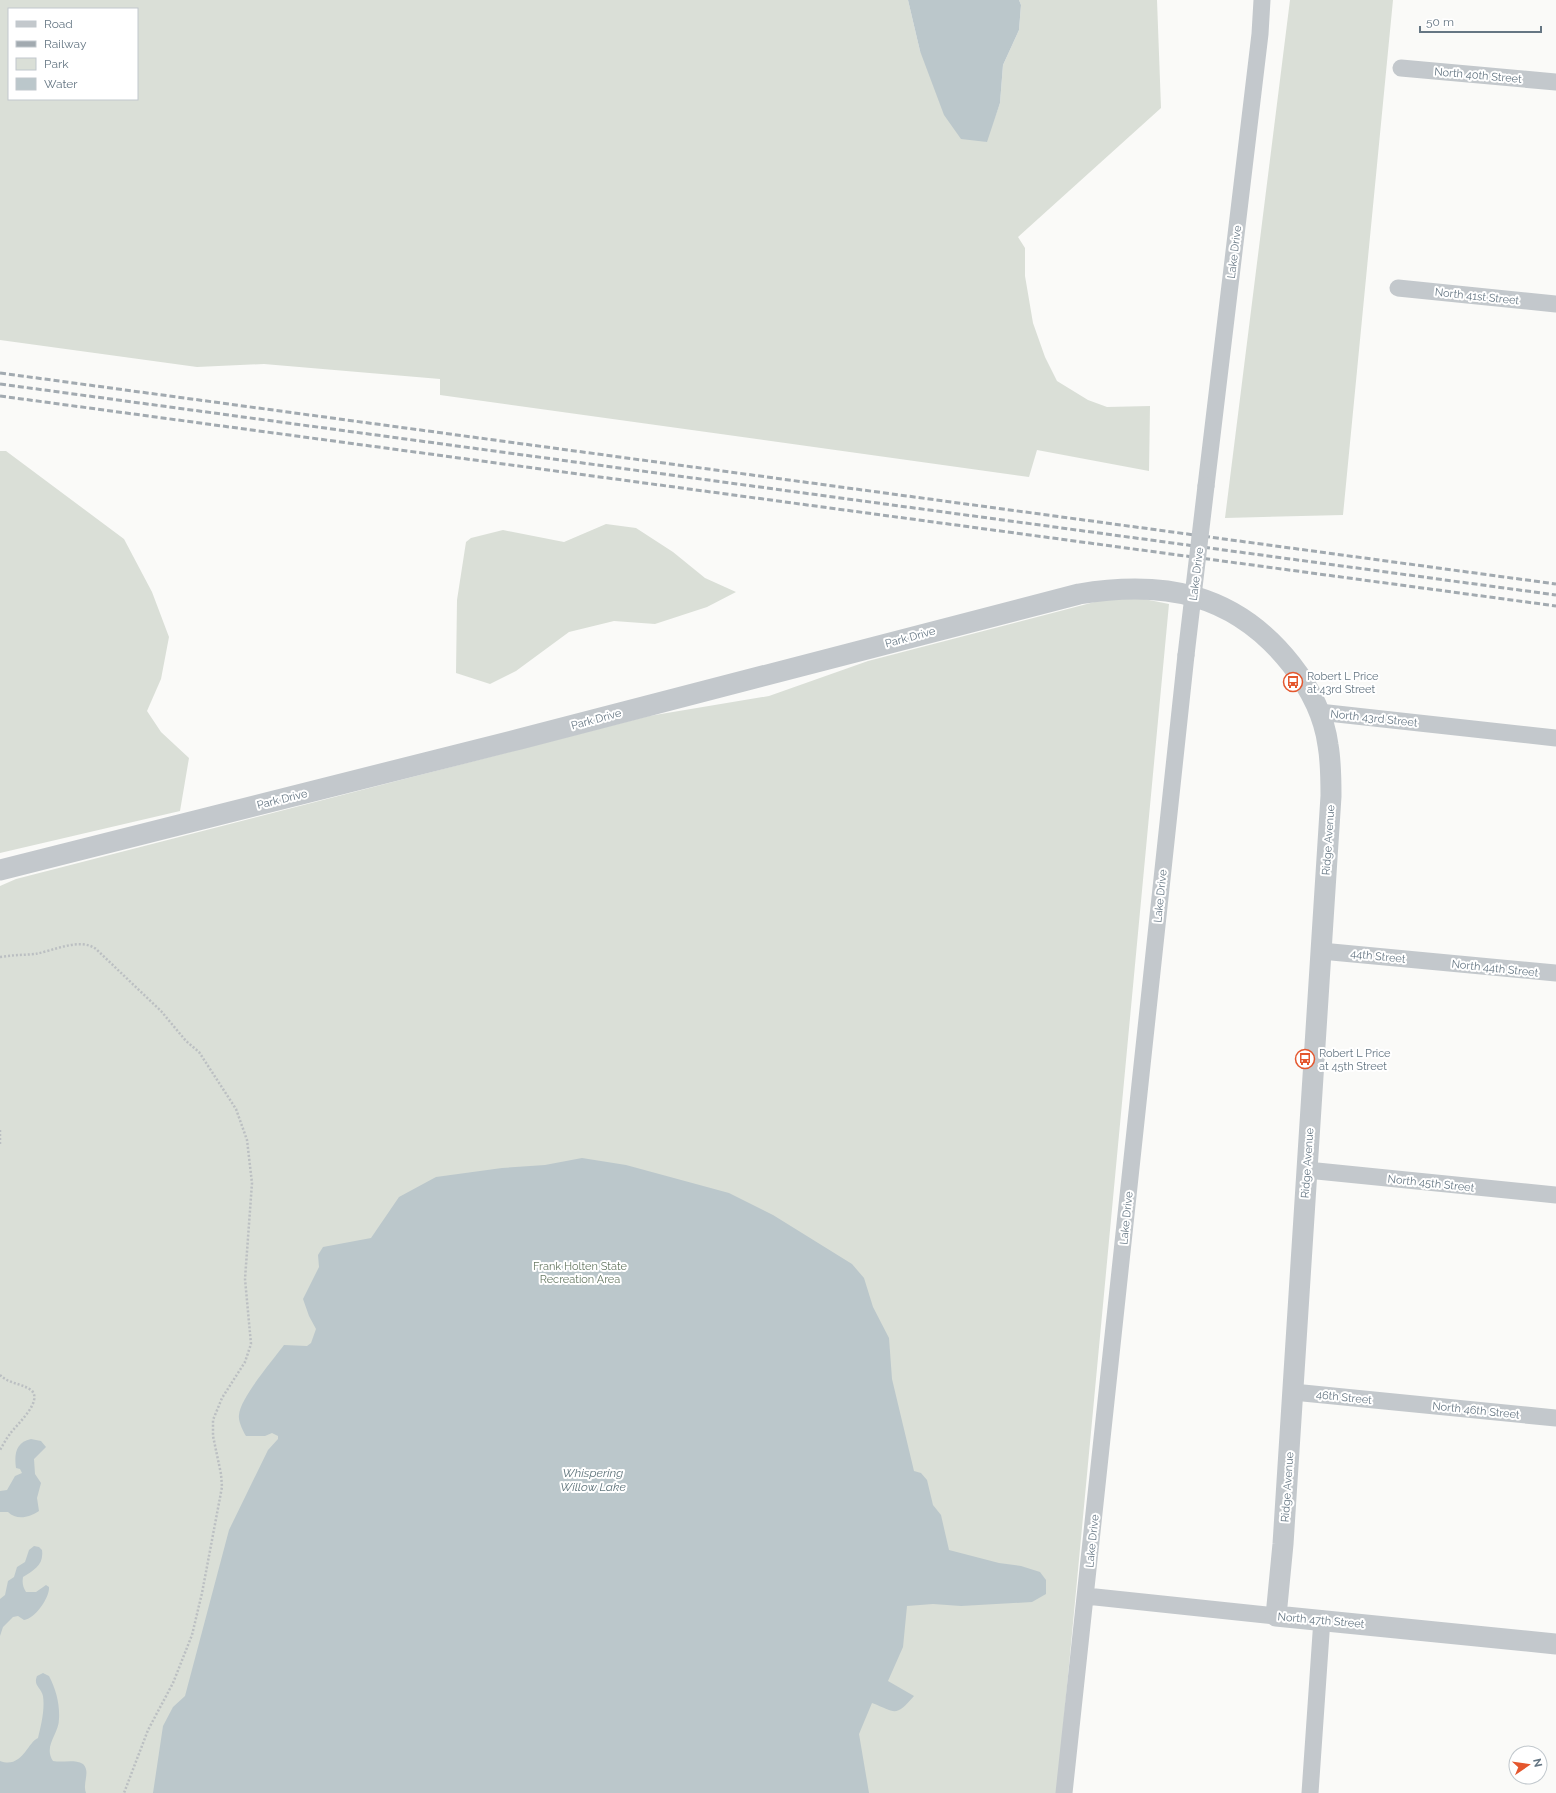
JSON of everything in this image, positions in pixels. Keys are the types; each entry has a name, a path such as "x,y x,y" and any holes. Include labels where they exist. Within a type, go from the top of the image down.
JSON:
{"street":[{"name":"Lake Drive","path":"1064,1793 1186,655 1260,34 1262,0"},
{"name":"North 40th Street","path":"1401,68 1556,82"},
{"name":"North 41st Street","path":"1398,288 1556,304"},
{"name":"Park Drive","path":"0,870 512,741 1043,602 1079,594 1124,588 1160,590 1194,597"},
{"name":"North 43rd Street","path":"1194,597 1217,605 1236,614 1253,625 1269,639 1298,673 1309,690 1319,712 1556,738"},
{"name":"Ridge Avenue","path":"1276,1616 1283,1544 1331,796 1328,745 1319,712"},
{"name":"44th Street","path":"1321,951 1435,962"},
{"name":"North 44th Street","path":"1435,962 1556,973"},
{"name":"North 45th Street","path":"1307,1170 1556,1195"},
{"name":"46th Street","path":"1293,1392 1396,1402"},
{"name":"North 46th Street","path":"1396,1402 1556,1418"},
{"name":"North 47th Street","path":"1086,1596 1556,1644"},
{"path":"1310,1793 1322,1619"}],"path":[{"path":"0,957 37,954 77,945 88,945 96,949 161,1011 186,1041 203,1057 240,1116 247,1140 251,1162 252,1193 245,1279 251,1344 245,1362 222,1398 213,1420 213,1436 221,1474 222,1487 202,1593 184,1658 170,1690 148,1730 124,1793"},
{"path":"0,1130 0,1144"},
{"path":"0,1375 6,1381 29,1389 32,1391 35,1398 32,1407 10,1433 0,1450"}],"green space":[{"path":"0,0 908,0 920,51 986,142 1000,103 1003,65 1019,30 1021,5 1019,0 1157,0 1161,108 1018,237 1025,248 1025,276 1033,323 1045,357 1057,381 1088,400 1107,407 1150,406 1149,471 1037,450 1029,477 440,395 440,379 264,364 197,367 0,340"},
{"path":"1290,0 1393,0 1343,515 1225,518"},
{"path":"0,451 6,451 124,539 152,592 169,637 161,679 147,711 161,732 189,758 180,811 0,853"},
{"path":"606,524 636,528 673,552 705,578 736,592 707,607 655,624 614,621 569,632 516,671 490,684 456,673 457,600 466,542 471,538 503,530 564,542"},
{"name":"Frank Holten State Recreation Area","path":"1106,599 1144,599 1169,604 1057,1793 0,1793 0,886 16,879 649,716 769,696 868,661"}],"water":[{"path":"908,0 1019,0 1021,5 1019,30 1003,65 1000,103 987,142 961,139 944,115 920,51"},
{"name":"Whispering Willow Lake","path":"582,1158 626,1165 729,1193 773,1215 852,1264 864,1278 873,1307 889,1338 892,1379 914,1471 921,1473 927,1480 933,1505 941,1515 949,1550 999,1563 1021,1566 1040,1572 1046,1580 1046,1594 1032,1602 961,1606 933,1604 907,1606 903,1647 888,1681 914,1696 903,1708 895,1711 891,1711 872,1703 859,1734 869,1793 153,1793 163,1726 173,1707 185,1696 229,1530 268,1450 278,1439 278,1436 272,1433 265,1436 246,1436 239,1420 241,1408 251,1389 284,1345 307,1346 311,1343 316,1329 309,1316 303,1299 319,1267 318,1255 323,1247 371,1238 399,1197 436,1177 502,1168 545,1165"},
{"path":"31,1439 41,1441 46,1447 34,1459 35,1474 41,1483 37,1498 39,1511 24,1517 15,1516 8,1512 0,1512 0,1491 7,1490 15,1476 22,1473 20,1469 16,1468 15,1458 17,1449 22,1443"},
{"path":"34,1546 39,1547 42,1550 41,1560 31,1572 23,1577 24,1588 26,1592 36,1592 46,1585 49,1587 49,1591 41,1607 33,1616 24,1620 18,1616 13,1617 3,1627 0,1636 0,1599 5,1595 8,1581 14,1577 17,1567 25,1562 29,1550"},
{"path":"43,1673 49,1676 56,1692 59,1708 57,1730 51,1745 50,1756 53,1761 76,1762 83,1764 86,1770 86,1793 0,1793 0,1761 7,1763 19,1759 38,1738 42,1717 43,1696 36,1679 37,1676"}],"railway":[{"path":"0,373 1556,584"},
{"path":"0,384 1556,595"},
{"path":"0,396 1556,606"}],"place":[{"name":"Robert L Price at 43rd Street","path":"1293,682"},
{"name":"Robert L Price at 45th Street","path":"1305,1059"}]}
